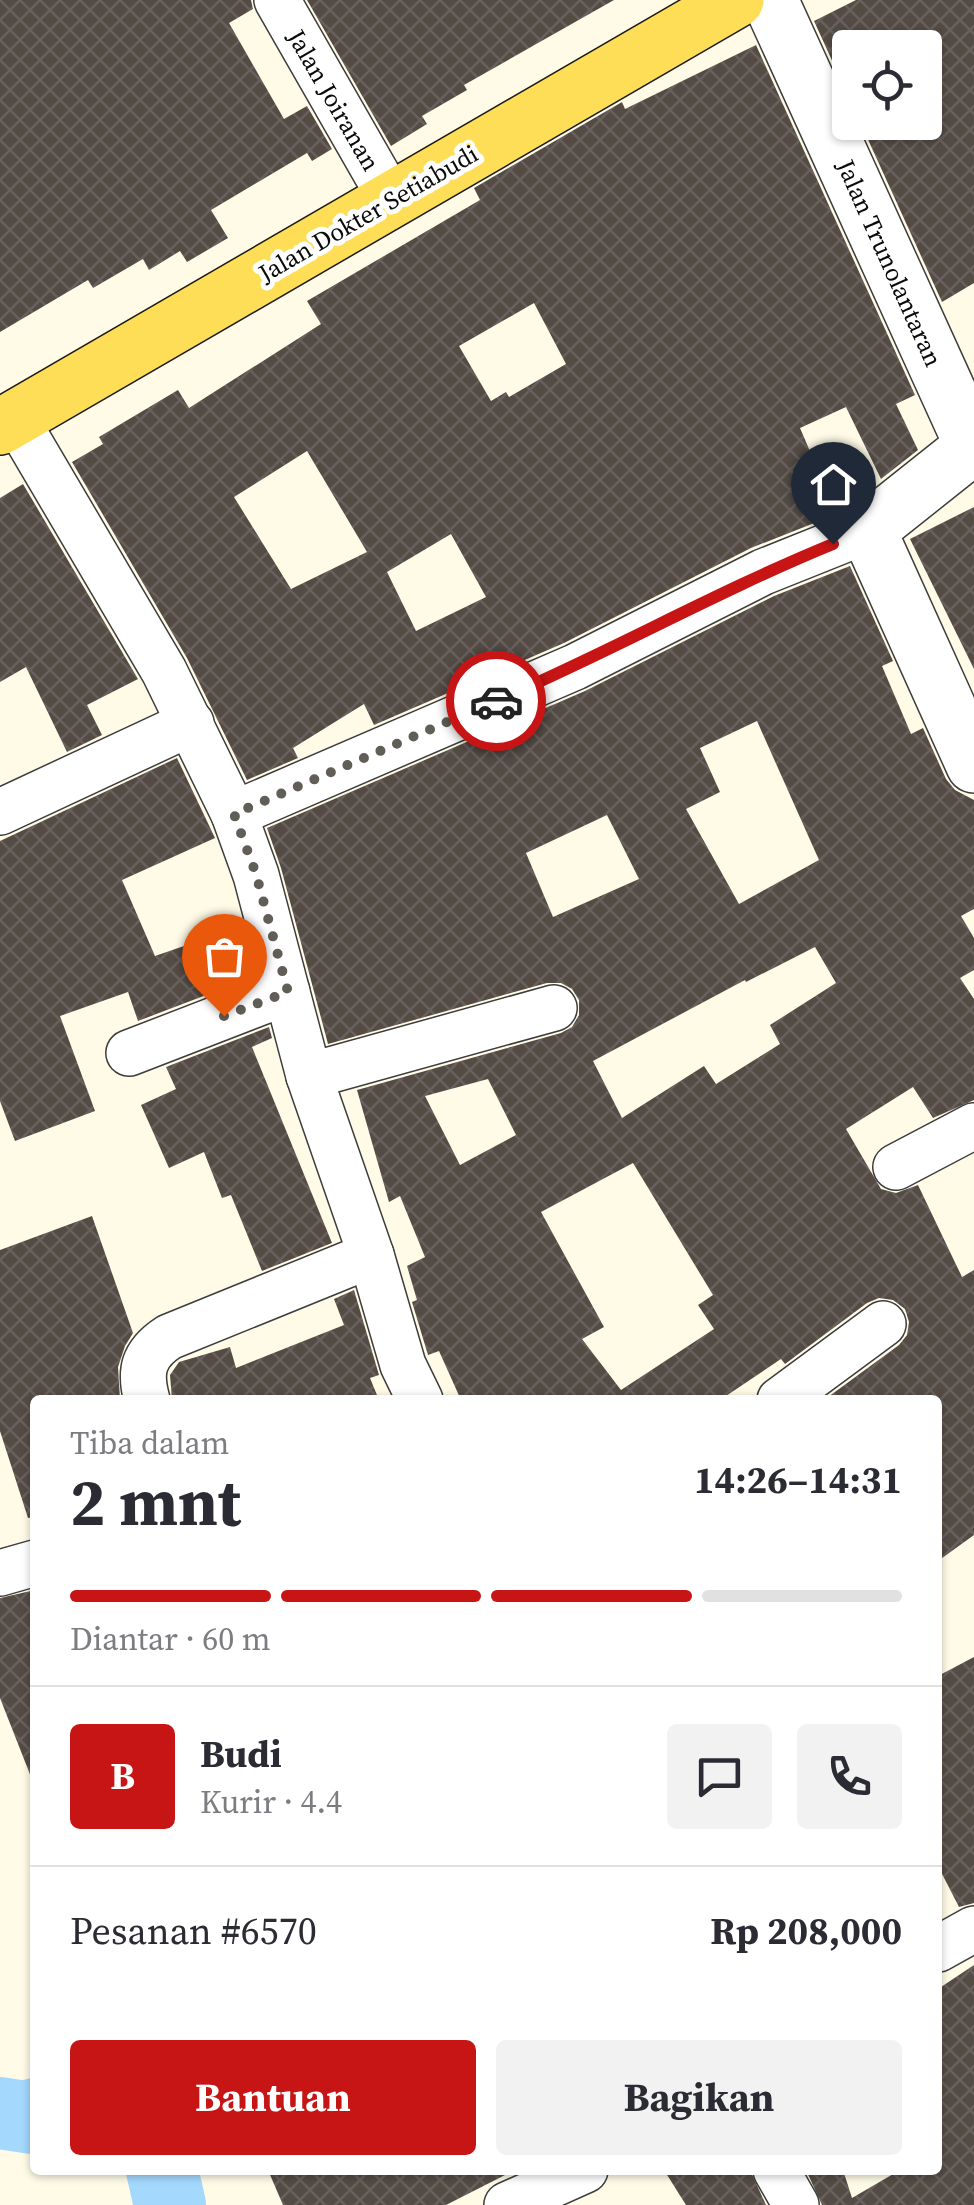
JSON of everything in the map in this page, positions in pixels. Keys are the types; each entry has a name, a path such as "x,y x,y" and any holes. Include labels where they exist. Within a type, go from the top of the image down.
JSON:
{"main road":[{"name":"Jalan Dokter Setiabudi","path":"8,422 736,0"}],"street":[{"name":"Jalan Joiranan","path":"277,0 392,200"},
{"name":"Jalan Trunolantaran","path":"770,0 966,431 968,444 961,456 868,530"},
{"path":"8,422 164,670 234,814 256,874 309,1076 403,1365 418,1395"},
{"path":"234,814 575,667 763,572 868,530 974,765"},
{"path":"0,812 191,723"},
{"path":"129,1052 288,992"},
{"path":"309,1076 554,1008"},
{"path":"896,1167 974,1126"},
{"path":"146,1395 142,1369 153,1347 169,1336 370,1255"},
{"path":"787,1395 883,1324"},
{"path":"0,1573 30,1564"},
{"path":"942,1947 974,1929"},
{"path":"514,2190 567,2175"},
{"path":"779,2175 796,2205"}],"building":[{"path":"0,0 251,0 253,9 229,23 284,119 307,106 332,149 312,161 307,153 211,210 228,238 187,262 180,251 149,270 143,259 93,288 88,280 0,332"},
{"path":"307,0 614,0 464,85 467,90 422,116 427,124 391,146"},
{"path":"856,0 974,0 974,283 942,302 868,140 942,140 942,30 832,30 832,60 814,21"},
{"path":"756,45 915,395 896,404 918,450 881,479 846,407 800,428 837,514 751,548 564,643 374,725 364,704 293,748 298,758 247,780 187,658 72,462 103,444 99,437 178,390 189,408 321,324 307,301 480,200 474,188 622,102 625,109","holes":["534,303 566,364 509,397 506,392 491,401 459,346","307,451 367,552 291,589 234,497","451,534 486,597 416,631 387,572"]},
{"path":"23,484 138,679 87,705 102,735 67,752 26,667 0,682 0,498"},
{"path":"974,507 974,669 910,539"},
{"path":"850,566 893,661 882,666 911,734 923,728 946,779 955,790 974,800 974,909 961,916 974,938 974,970 960,978 974,999 974,1100 933,1118 913,1087 846,1129 881,1189 896,1193 918,1185 962,1277 974,1270 974,1535 942,1558 942,1395 831,1395 907,1335 905,1309 893,1300 879,1298 867,1303 785,1364 781,1359 727,1395 459,1395 439,1351 428,1355 412,1302 417,1300 407,1266 425,1257 400,1196 389,1202 357,1090 561,1033 572,1027 579,1015 579,1000 572,989 561,983 547,983 328,1044 267,828 585,691 774,596","holes":["757,721 819,860 739,904 686,809 720,792 700,748","607,815 639,879 553,917 526,853","815,947 836,983 770,1025 780,1044 716,1084 704,1066 622,1118 593,1061","488,1079 516,1135 460,1165 425,1096","633,1163 713,1295 698,1305 714,1329 621,1390 582,1339 604,1327 541,1212"]},
{"path":"177,758 215,838 122,880 155,956 242,926 256,976 138,1021 128,992 60,1016 95,1111 15,1141 0,1101 0,841"},
{"path":"269,1027 272,1038 252,1047 332,1243 262,1271 231,1195 222,1198 204,1152 169,1168 141,1105 176,1089 166,1067"},
{"path":"92,1216 133,1333 118,1367 120,1395 30,1395 28,1518 0,1431 0,1250"},
{"path":"354,1290 379,1375 370,1378 377,1395 172,1395 170,1375 179,1362 230,1347 236,1368 344,1325 334,1299"},
{"path":"30,1591 30,1774 0,1698 0,1598"},
{"path":"974,1657 974,1903 959,1907 942,1874 942,1674"},
{"path":"974,1965 974,2205 822,2205 808,2175 845,2175 852,2198 891,2175 942,2175 942,1986"},
{"path":"270,2175 505,2175 446,2205 283,2205"},
{"path":"667,2175 752,2175 766,2205 686,2205"}],"waterway":[{"path":"0,2113 30,2118"},
{"path":"163,2175 170,2205"}],"way so far":[{"path":"224,1016 288,992 256,874 234,814 496,701"}],"route":[{"path":"496,701 575,667 763,572 833,544"}]}
